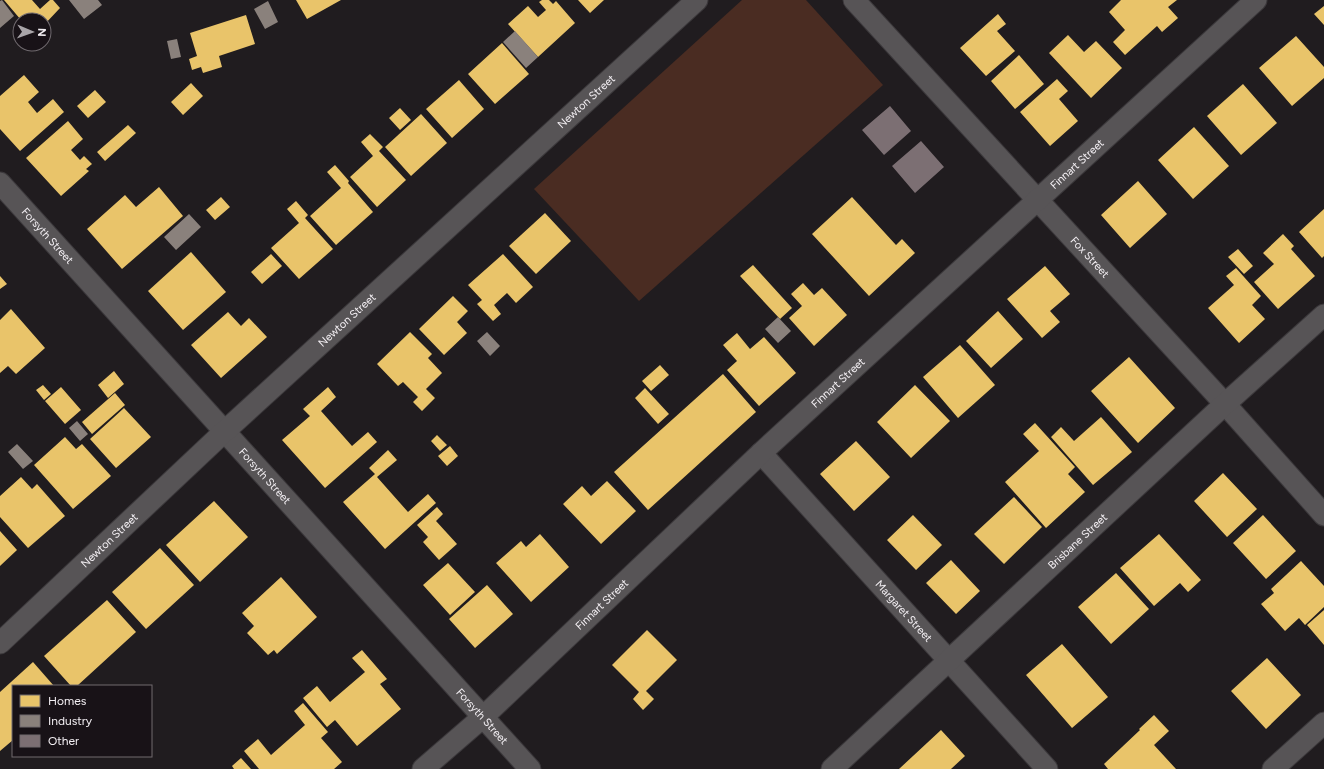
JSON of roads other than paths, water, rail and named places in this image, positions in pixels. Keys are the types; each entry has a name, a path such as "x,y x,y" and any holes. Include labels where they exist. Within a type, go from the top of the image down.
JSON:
{"street":[{"name":"Newton Street","path":"0,643 225,431 697,0"},
{"name":"Fox Street","path":"854,0 1225,404 1324,515"},
{"name":"Finnart Street","path":"423,769 483,717 761,454 1256,0"},
{"name":"Forsyth Street","path":"0,183 530,769"},
{"name":"Brisbane Street","path":"832,769 1225,404 1324,315"},
{"name":"Margaret Street","path":"761,454 1047,769"},
{"path":"1273,769 1324,723"}]}
